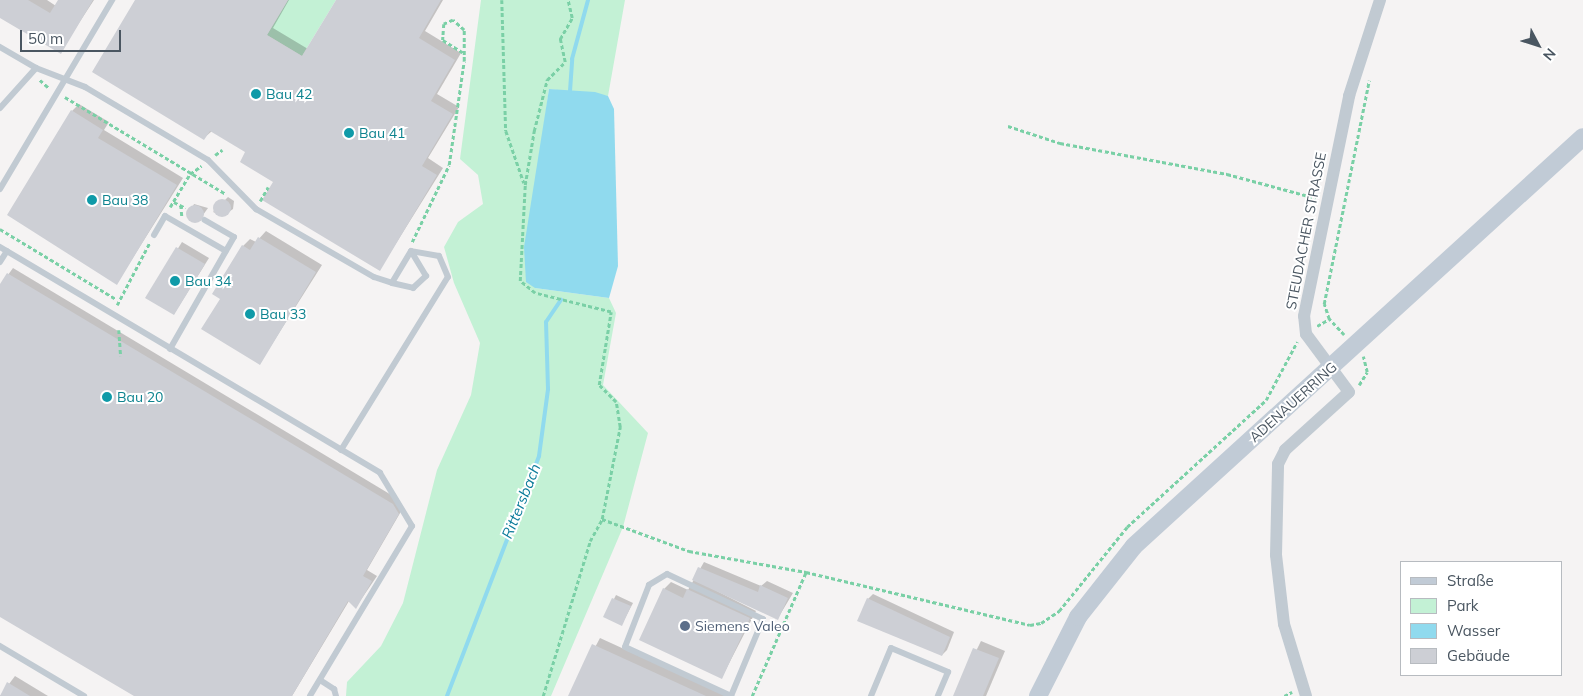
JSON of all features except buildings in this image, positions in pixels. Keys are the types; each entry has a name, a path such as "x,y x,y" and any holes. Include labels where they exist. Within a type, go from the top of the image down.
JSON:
{"main road":[{"name":"ADENAUERRING","path":"1038,696 1078,617 1117,566 1583,137"}],"street":[{"name":"STEUDACHER STRASSE","path":"1306,334 1304,316 1349,96 1380,0"},
{"path":"1306,334 1349,392 1285,450 1278,464 1276,555 1284,624 1306,696"}],"lane":[{"path":"0,189 112,0"},
{"path":"0,47 36,68 85,87 208,160 256,208 392,283 413,288 426,276 425,268 411,251"},
{"path":"0,108 36,68"},
{"path":"154,235 165,216 226,251"},
{"path":"170,349 234,237 205,220"},
{"path":"0,247 380,473 412,526 310,696"},
{"path":"0,262 7,251"},
{"path":"392,283 411,251"},
{"path":"340,450 448,277 439,256 411,251"},
{"path":"667,574 763,619 731,696 625,647 649,585 667,574"},
{"path":"0,646 84,696"},
{"path":"871,696 891,648 948,672 938,696"},
{"path":"320,680 334,689 336,696"}],"path":[{"path":"502,0 506,132 525,184"},
{"path":"543,696 590,541 602,520 620,427 616,402 599,385 611,312 523,286 525,184 547,80 565,62 560,39 572,18 568,0"},
{"path":"411,251 412,238 447,172 464,53 460,23 444,24 443,40 464,53"},
{"path":"1349,392 1367,372 1365,360 1329,319 1324,304 1371,74"},
{"path":"65,97 231,197"},
{"path":"1008,126 1060,144 1227,174 1327,201"},
{"path":"165,216 190,174"},
{"path":"256,208 268,187"},
{"path":"174,202 186,208"},
{"path":"0,229 116,299"},
{"path":"121,356 116,299 154,235"},
{"path":"602,520 689,551 806,572 1030,625 1052,618 1127,528 1266,400 1296,343 1306,334"},
{"path":"752,696 806,572"}],"green space":[{"path":"288,0 336,0 302,56 267,35"},
{"path":"481,0 625,0 608,96 549,89 537,177 535,288 609,298 616,313 603,385 648,433 623,527 551,696 346,696 347,682 381,646 403,603 437,470 471,395 480,343 454,283 444,247 458,222 483,204 478,175 460,159"}],"water":[{"path":"549,89 595,92 608,96 614,109 618,266 609,298 535,288 526,282 524,247"}],"waterway":[{"name":"Rittersbach","path":"570,91 572,59 588,0"},
{"name":"Rittersbach","path":"447,696 539,456 548,389 546,322 561,300"}],"place":[{"name":"Bau 42","path":"256,94"},
{"name":"Bau 41","path":"349,133"},
{"name":"Bau 38","path":"92,200"},
{"name":"Bau 34","path":"175,281"},
{"name":"Bau 33","path":"250,314"},
{"name":"Bau 20","path":"107,397"},
{"name":"Siemens Valeo","path":"685,626"}]}
